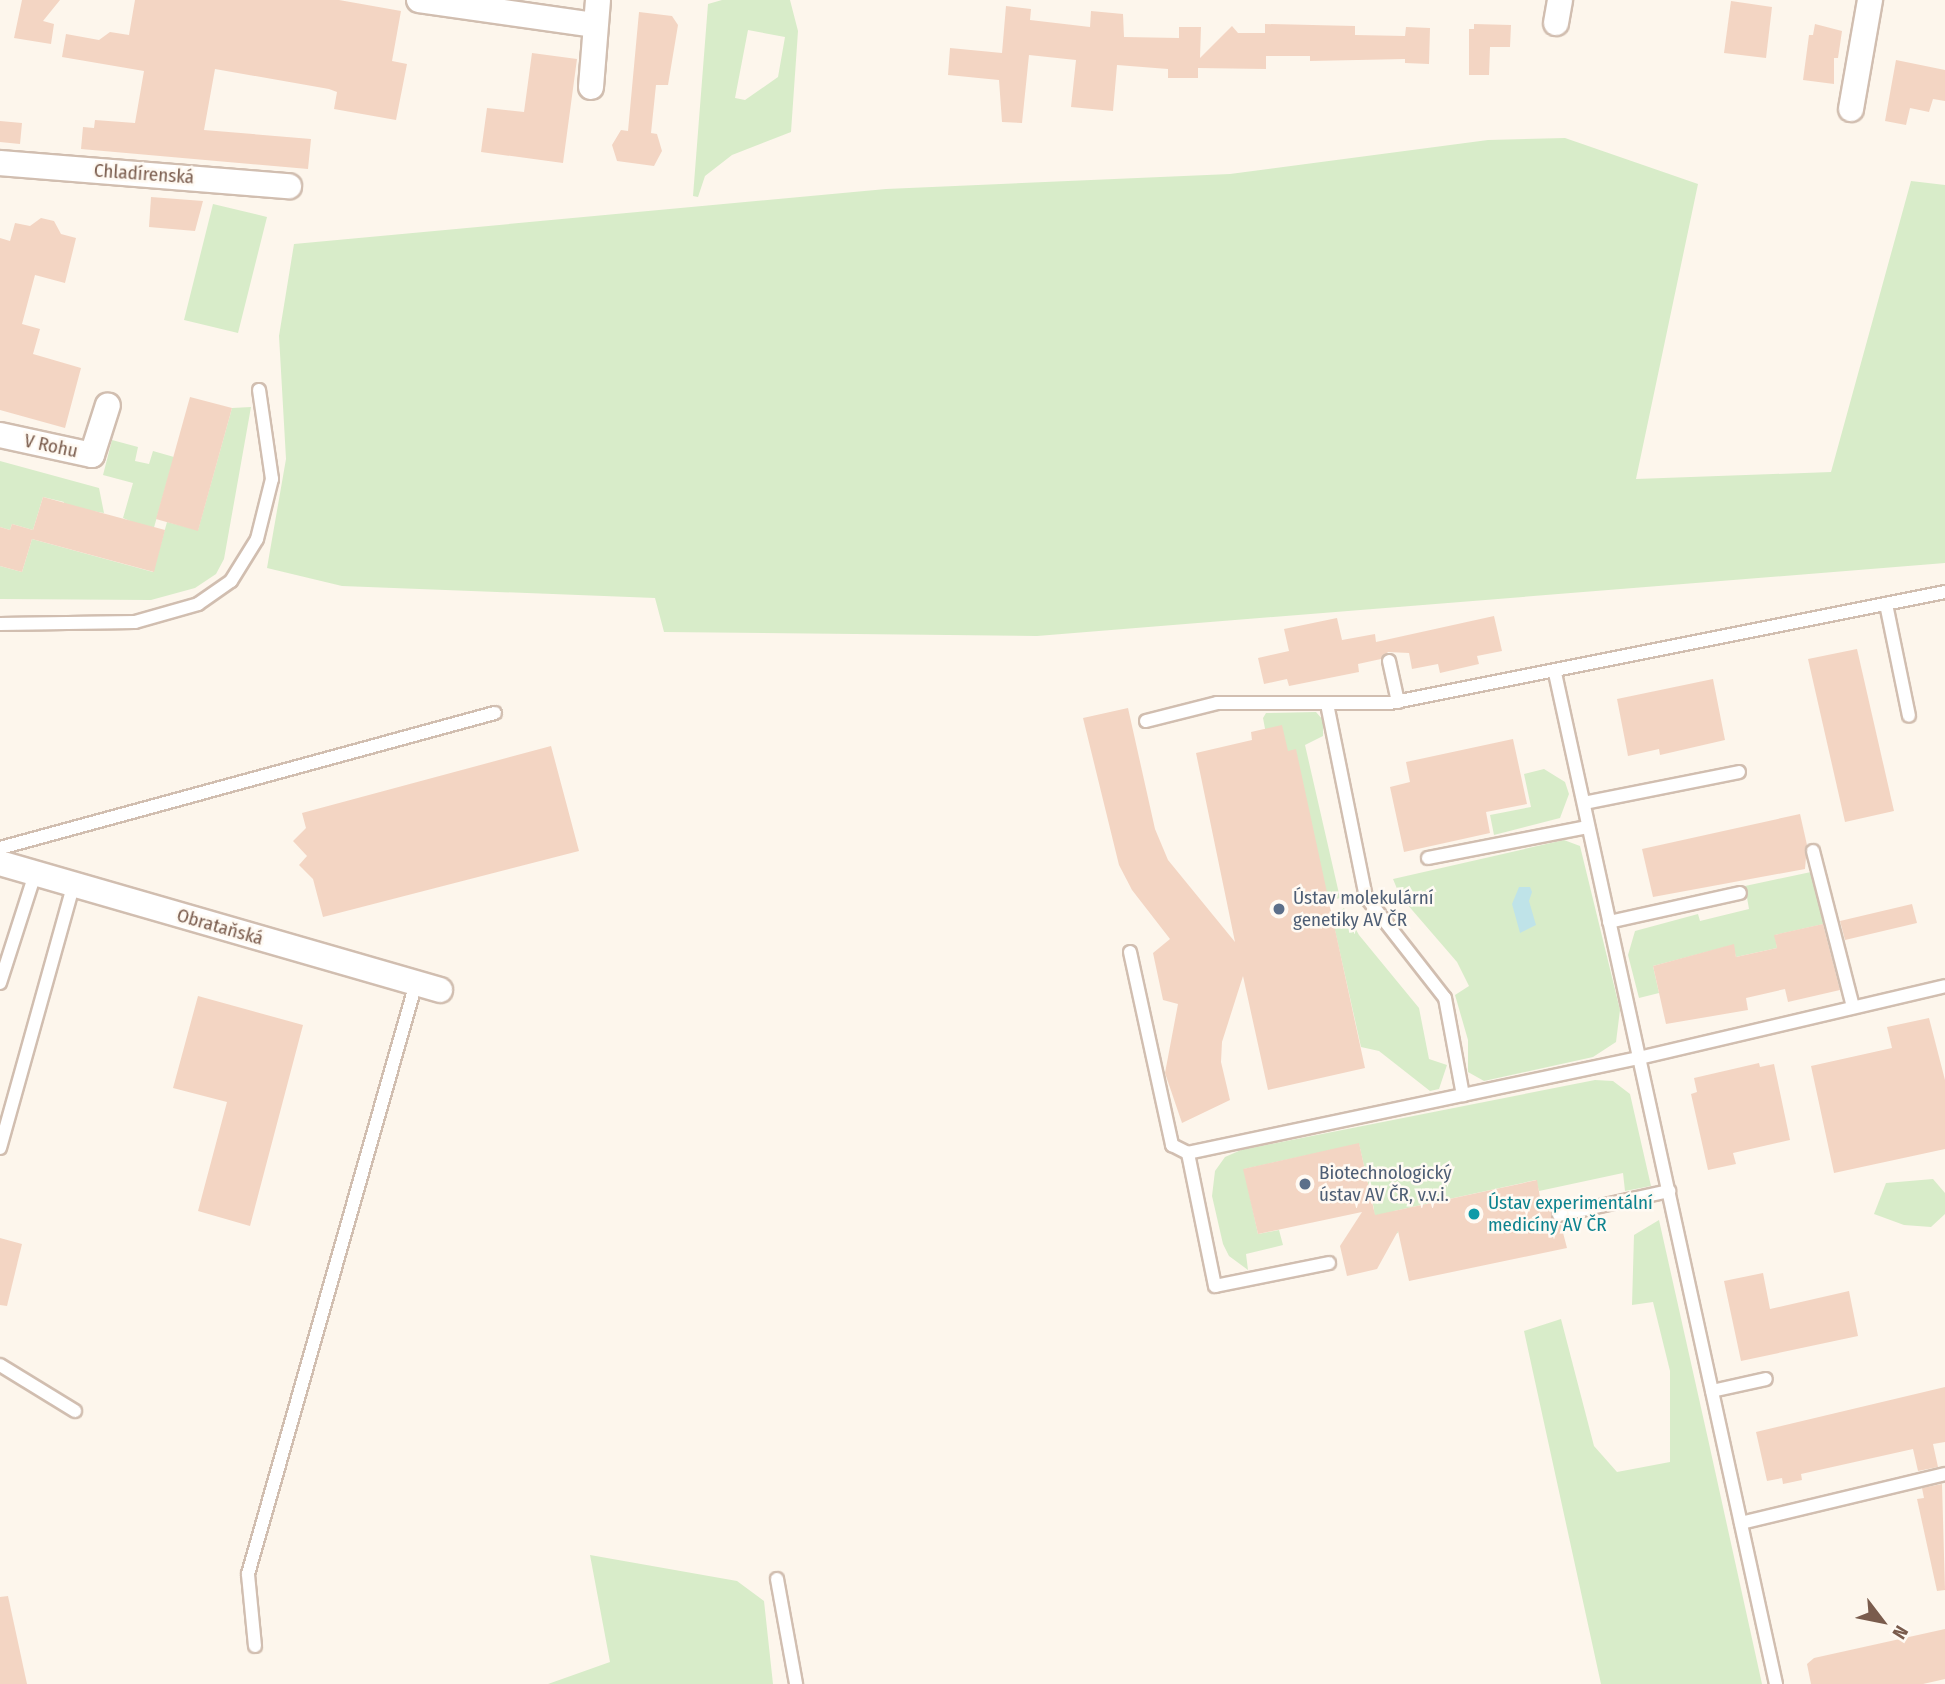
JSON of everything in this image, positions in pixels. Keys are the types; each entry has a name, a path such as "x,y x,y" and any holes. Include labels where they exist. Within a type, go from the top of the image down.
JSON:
{"street":[{"path":"419,0 595,25"},
{"path":"591,87 598,0"},
{"path":"1851,109 1870,0"},
{"name":"Chladírenská","path":"0,163 289,186"},
{"name":"V Rohu","path":"0,435 92,455 108,405"},
{"name":"Obrataňská","path":"0,863 428,987"}],"lane":[{"path":"0,624 135,622 198,604 232,581 257,539 272,479 259,390"},
{"path":"1146,721 1217,703 1398,702 1555,673 1945,592"},
{"path":"1886,604 1909,716"},
{"path":"1389,661 1398,702"},
{"path":"1555,673 1776,1684"},
{"path":"1327,704 1366,897 1444,999 1463,1095"},
{"path":"0,848 495,713"},
{"path":"1584,803 1739,772"},
{"path":"1428,859 1588,827"},
{"path":"1813,851 1853,1007"},
{"path":"0,981 35,874"},
{"path":"0,1148 73,886"},
{"path":"1609,922 1741,893"},
{"path":"1130,952 1171,1145 1188,1153 1639,1058 1945,986"},
{"path":"255,1646 248,1574 428,987"},
{"path":"1188,1153 1215,1286 1329,1263"},
{"path":"1559,1215 1669,1191"},
{"path":"0,1366 75,1411"},
{"path":"1712,1391 1766,1378"},
{"path":"1741,1523 1945,1474"},
{"path":"777,1578 796,1684"}],"green space":[{"path":"722,0 790,0 798,31 791,132 732,155 705,176 698,197 693,196 708,4","holes":["748,30 785,37 778,77 745,100 735,98"]},
{"path":"1565,138 1698,184 1636,479 1831,472 1911,181 1945,185 1945,563 1037,636 664,632 655,598 342,586 267,568 286,459 279,336 294,244 886,189 1230,174 1488,140"},
{"path":"213,204 267,217 238,333 184,320"},
{"path":"251,407 224,559 216,574 195,588 151,600 0,599 0,566 22,572 32,539 153,572 167,522 198,530 232,408"},
{"path":"112,440 138,447 135,461 149,464 153,451 174,457 153,531 123,518 133,483 103,475"},
{"path":"0,461 99,488 104,513 63,506 64,502 43,497 33,530 12,524 10,530 0,527"},
{"path":"1316,712 1323,720 1323,736 1305,745 1340,898 1329,901 1270,755 1263,718 1266,713"},
{"path":"1544,769 1565,782 1569,794 1560,818 1494,835 1490,815 1531,807 1524,774"},
{"path":"1564,840 1580,846 1620,1010 1616,1042 1593,1057 1484,1081 1468,1072 1468,1040 1455,995 1469,986 1457,962 1400,896 1393,879"},
{"path":"1811,872 1828,923 1775,935 1777,948 1736,957 1733,945 1653,966 1659,993 1639,998 1628,955 1635,931 1698,914 1700,921 1749,909 1745,886"},
{"path":"1344,908 1359,935 1419,1008 1429,1059 1447,1065 1439,1089 1430,1091 1379,1051 1361,1047 1332,917"},
{"path":"1595,1080 1613,1081 1630,1094 1651,1186 1625,1191 1623,1173 1539,1191 1536,1180 1394,1211 1398,1233 1375,1238 1374,1209 1359,1144 1244,1169 1258,1234 1279,1230 1283,1245 1246,1254 1248,1270 1229,1256 1223,1244 1212,1196 1215,1171 1225,1157 1241,1150"},
{"path":"1933,1179 1945,1193 1945,1214 1931,1227 1904,1225 1874,1214 1886,1183"},
{"path":"1659,1220 1762,1684 1601,1684 1524,1331 1561,1319 1594,1446 1617,1472 1670,1462 1670,1371 1653,1302 1632,1305 1634,1235"},
{"path":"590,1555 737,1581 764,1601 773,1684 548,1684 610,1662"}],"water":[{"path":"1519,887 1530,887 1532,892 1529,901 1536,925 1520,933 1512,904"}],"building":[{"path":"22,0 60,0 43,21 54,24 51,44 14,38"},
{"path":"135,0 339,0 401,11 392,61 407,64 396,120 334,109 337,92 329,89 215,69 204,130 311,139 308,169 81,149 83,127 94,128 95,120 135,123 144,71 62,57 66,34 99,40 110,32 129,35"},
{"path":"1731,1 1772,7 1766,58 1724,53"},
{"path":"1006,6 1031,9 1030,20 1090,27 1091,11 1123,14 1124,37 1179,38 1179,27 1201,27 1200,58 1232,26 1238,33 1265,33 1265,24 1355,26 1355,35 1405,36 1406,27 1430,28 1429,64 1405,63 1405,59 1310,61 1310,56 1266,56 1266,69 1198,68 1198,78 1168,78 1168,69 1117,65 1113,111 1071,107 1076,60 1029,55 1022,123 1002,122 999,80 948,75 950,48 1002,53"},
{"path":"639,12 672,16 678,25 668,85 656,85 651,133 657,134 662,151 654,166 617,161 612,145 621,130 628,131"},
{"path":"1474,24 1511,25 1510,47 1490,47 1489,75 1469,75 1469,29 1474,29"},
{"path":"1815,24 1842,31 1838,58 1834,58 1834,84 1803,80 1809,35 1813,35"},
{"path":"532,53 577,59 563,163 481,152 487,108 524,112"},
{"path":"1896,60 1945,70 1945,101 1933,99 1929,112 1910,108 1906,125 1885,121"},
{"path":"0,121 22,123 20,144 0,142"},
{"path":"151,197 203,201 195,231 149,227"},
{"path":"41,218 54,221 61,234 76,238 65,283 35,275 22,324 40,329 33,354 81,368 65,428 0,410 0,238 10,241 15,223 30,226"},
{"path":"190,397 232,408 198,531 156,519"},
{"path":"43,497 165,530 154,572 32,539 22,572 0,566 0,527 10,530 12,524 33,530"},
{"path":"1494,616 1502,651 1477,656 1479,664 1440,673 1438,664 1412,669 1409,653 1388,652 1381,659 1358,664 1359,672 1289,686 1287,679 1264,684 1258,658 1289,651 1284,629 1337,618 1342,640 1375,634 1376,642"},
{"path":"1857,649 1894,811 1845,822 1808,659"},
{"path":"1713,679 1725,740 1660,755 1659,749 1628,756 1617,699"},
{"path":"1128,708 1155,829 1168,860 1235,942 1196,753 1252,740 1251,732 1282,725 1288,751 1296,749 1365,1068 1268,1090 1243,976 1222,1042 1221,1062 1230,1100 1182,1123 1165,1073 1178,1004 1163,1000 1153,953 1170,939 1132,890 1119,865 1083,718"},
{"path":"1513,739 1527,804 1486,812 1490,833 1404,852 1390,787 1410,782 1406,762"},
{"path":"551,746 579,851 323,917 313,879 299,865 307,856 293,841 306,828 302,813"},
{"path":"1800,814 1807,845 1805,869 1653,897 1642,849"},
{"path":"1912,904 1917,923 1845,940 1840,921"},
{"path":"1823,924 1840,990 1788,1002 1785,989 1746,998 1748,1010 1666,1024 1653,966 1734,944 1736,957 1777,948 1774,935"},
{"path":"198,996 303,1025 250,1226 198,1211 227,1102 173,1088"},
{"path":"1929,1018 1945,1080 1945,1149 1834,1173 1811,1066 1892,1048 1887,1027"},
{"path":"1759,1063 1760,1067 1774,1064 1790,1140 1733,1153 1736,1164 1708,1170 1691,1094 1697,1092 1694,1078"},
{"name":"Ústav experimentální medicíny AV ČR","path":"1359,1143 1375,1215 1537,1180 1541,1203 1551,1200 1551,1218 1561,1225 1567,1248 1409,1281 1398,1231 1377,1269 1347,1276 1340,1246 1362,1212 1258,1234 1243,1169"},
{"path":"0,1238 22,1244 7,1306 0,1305"},
{"path":"1763,1273 1770,1309 1849,1291 1858,1336 1741,1361 1724,1281"},
{"path":"1945,1387 1945,1442 1933,1444 1938,1467 1918,1471 1913,1449 1801,1474 1802,1480 1783,1484 1782,1478 1767,1481 1756,1432"},
{"path":"1942,1484 1945,1590 1937,1591 1917,1499 1924,1498 1922,1488"},
{"path":"8,1596 27,1684 0,1684 0,1597"},
{"path":"1945,1629 1945,1679 1923,1684 1811,1684 1807,1664 1814,1658"}],"place":[{"name":"Ústav molekulární genetiky AV ČR","path":"1279,909"},
{"name":"Biotechnologický ústav AV ČR, v.v.i.","path":"1305,1184"},
{"name":"Ústav experimentální medicíny AV ČR","path":"1474,1214"}]}
